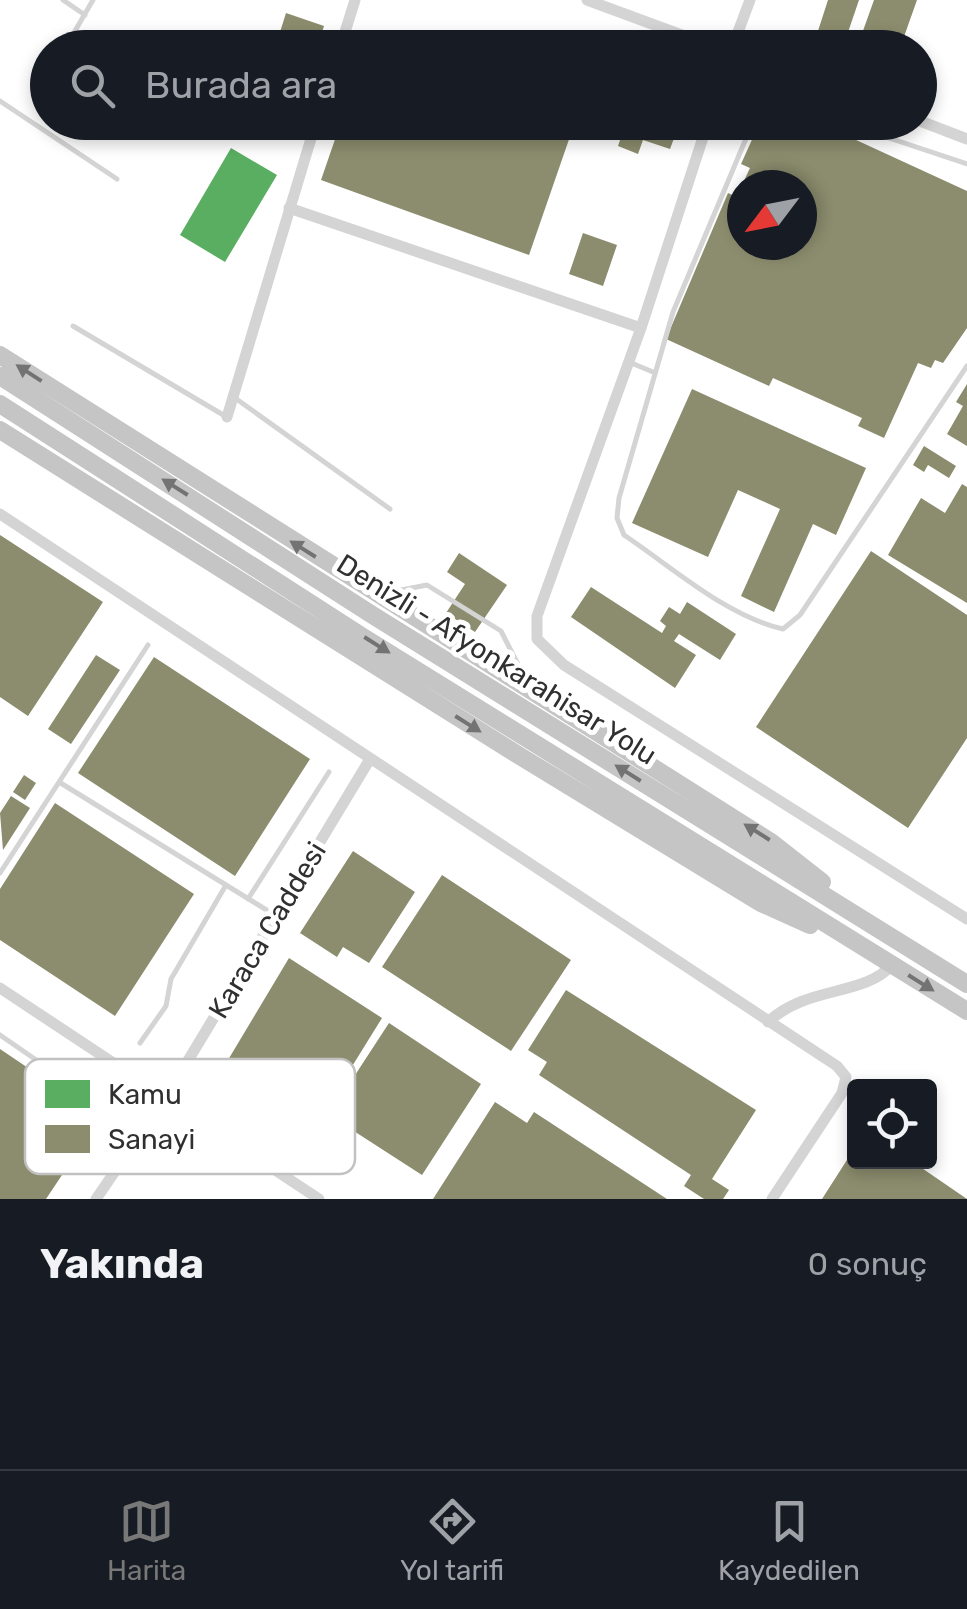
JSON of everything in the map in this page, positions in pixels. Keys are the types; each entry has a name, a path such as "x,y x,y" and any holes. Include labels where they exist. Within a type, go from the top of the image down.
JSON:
{"highway":[{"path":"0,355 771,842 890,934"},
{"name":"Denizli - Afyonkarahisar Yolu","path":"0,376 424,647 967,984"},
{"path":"0,404 331,616 967,1012"},
{"path":"0,430 761,903 874,954"}],"street":[{"path":"346,30 355,0"},
{"path":"587,0 668,30"},
{"path":"739,30 750,0"},
{"path":"937,128 967,139"},
{"path":"227,417 310,140"},
{"path":"702,140 641,328 537,616 537,638 564,665 963,916 967,902"},
{"path":"289,208 641,328"},
{"path":"0,514 837,1066 846,1077 842,1093 772,1199"},
{"name":"Karaca Caddesi","path":"189,1059 370,759"},
{"path":"768,1022 800,998 871,980 892,965"},
{"path":"0,988 109,1059"},
{"name":"Karaca Caddesi","path":"96,1199 113,1174"},
{"path":"282,1174 319,1199"}],"lane":[{"path":"63,0 84,15"},
{"path":"76,30 93,0"},
{"path":"0,102 30,122"},
{"path":"58,140 117,179"},
{"path":"745,140 714,210 654,372 619,498 616,518 624,535 751,618 783,629 800,615 967,366"},
{"path":"894,140 967,164"},
{"path":"73,326 227,417"},
{"path":"628,362 654,372"},
{"path":"235,398 390,508"},
{"path":"376,594 427,585 472,612 501,631 532,692"},
{"path":"0,873 148,645"},
{"path":"248,899 329,772"},
{"path":"59,782 276,916"},
{"path":"140,1044 166,1006 171,980 226,885"},
{"path":"0,1036 34,1059"}],"building: Kamu":[{"path":"231,148 277,175 225,262 180,235"}],"building: Sanayi":[{"path":"828,0 859,0 849,30 818,30"},
{"path":"874,0 917,0 906,30 863,30"},
{"path":"286,13 324,26 323,30 281,30"},
{"path":"335,140 569,140 529,255 321,180"},
{"path":"620,140 643,140 638,154 618,146"},
{"path":"643,140 673,140 670,149"},
{"path":"752,140 856,140 967,191 967,328 943,363 935,360 931,368 918,363 884,438 858,426 862,418 773,378 769,386 666,339 727,195 727,260 817,260 817,170 750,168 741,164"},
{"path":"583,233 617,245 603,286 569,274"},
{"path":"967,384 967,446 947,434 963,406 956,402"},
{"path":"692,389 866,468 836,535 813,524 774,612 741,596 780,509 738,490 708,557 632,523"},
{"path":"924,446 956,466 949,478 928,465 924,472 913,465"},
{"path":"962,484 967,487 967,603 888,555 921,498 945,513"},
{"path":"0,535 103,602 28,716 0,697"},
{"path":"871,551 967,615 967,738 908,828 756,727"},
{"path":"459,553 507,585 475,632 446,613 465,584 447,572"},
{"path":"591,587 662,633 666,626 660,621 669,607 680,614 687,602 736,634 720,660 679,634 674,641 696,655 675,688 571,617"},
{"path":"96,655 120,670 71,744 48,729"},
{"path":"154,657 310,759 235,876 78,773"},
{"path":"24,775 36,783 25,800 13,792"},
{"path":"11,796 30,808 3,850 0,813"},
{"path":"55,803 194,894 115,1016 0,940 0,889"},
{"path":"353,851 415,892 369,963 343,947 337,957 300,933"},
{"path":"442,875 571,960 511,1051 382,967"},
{"path":"289,958 382,1018 355,1062 229,1059"},
{"path":"566,990 756,1110 712,1179 729,1190 723,1199 704,1199 684,1186 691,1175 539,1075 547,1062 528,1050"},
{"path":"389,1023 481,1084 422,1175 355,1132 355,1075"},
{"path":"0,1049 25,1066 25,1174 63,1174 46,1199 0,1199"},
{"path":"495,1102 527,1123 534,1112 667,1199 433,1199"},
{"path":"847,1160 847,1169 923,1169 967,1199 822,1199"}]}
